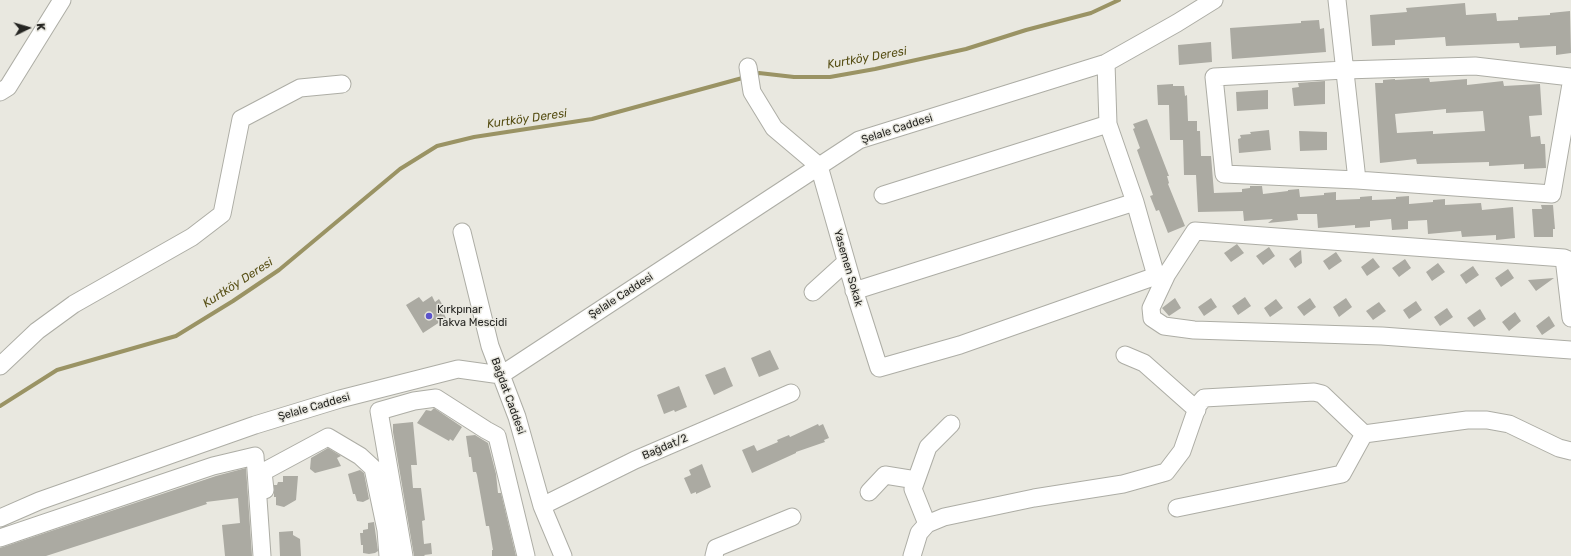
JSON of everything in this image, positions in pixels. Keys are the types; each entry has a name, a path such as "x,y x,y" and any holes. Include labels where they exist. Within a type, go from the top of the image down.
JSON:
{"street":[{"path":"0,92 8,87 62,0"},
{"name":"Şelale Caddesi","path":"0,518 39,501 248,427 340,399 458,369 501,375 859,140 1106,63 1177,23 1214,0"},
{"path":"1337,0 1357,180"},
{"path":"854,290 1135,202 1108,124 1106,63"},
{"path":"1571,77 1475,66 1345,70 1214,77 1224,174 1357,180 1552,194 1571,84"},
{"path":"748,67 752,92 774,128 819,166"},
{"path":"0,366 38,331 74,304 192,237 222,214 240,119 300,88 342,84"},
{"path":"883,194 1108,124"},
{"name":"Yasemen Sokak","path":"819,166 854,290 880,368 960,345 1156,276 1135,202"},
{"path":"1571,318 1567,260 1195,231 1167,274 1151,308 1152,318 1164,326 1194,330 1382,336 1571,350"},
{"name":"Bağdat Caddesi","path":"462,232 490,346 517,417 542,506 563,556"},
{"path":"813,292 846,262"},
{"path":"1125,355 1144,363 1197,410"},
{"path":"912,556 919,533 927,524 952,515 1034,498 1122,484 1166,472 1182,451 1197,410 1204,398 1314,392 1322,394 1364,434"},
{"name":"Bağdat/2","path":"542,506 635,460 791,393"},
{"path":"404,556 379,410 414,401 436,398 497,436 526,556"},
{"path":"1364,434 1467,420 1487,420 1509,424 1559,448 1571,451"},
{"path":"927,524 913,489 928,447 951,424"},
{"path":"1177,508 1342,474 1364,434"},
{"path":"272,556 263,472 328,437 360,456 373,468 386,530 388,556"},
{"path":"0,538 214,466 255,456 262,556"},
{"path":"870,492 885,475 916,480"},
{"path":"714,556 716,548 792,517"}],"building":[{"path":"1465,3 1466,15 1496,13 1497,21 1518,20 1518,17 1550,15 1550,13 1570,11 1571,53 1556,55 1556,46 1520,48 1519,43 1446,46 1445,37 1395,40 1395,45 1372,46 1370,15 1407,12 1406,8"},
{"path":"1319,20 1320,29 1324,28 1326,52 1232,59 1230,28 1301,23 1301,21"},
{"path":"1211,42 1212,62 1179,65 1178,45"},
{"path":"1429,78 1430,82 1467,79 1467,85 1503,81 1504,86 1540,84 1542,115 1529,116 1531,137 1540,136 1541,144 1545,144 1546,168 1524,169 1524,164 1489,166 1489,162 1417,164 1416,159 1380,163 1375,83 1383,83 1383,80","holes":["1446,109 1446,113 1483,111 1485,131 1433,134 1433,131 1397,133 1395,114"]},
{"path":"1325,81 1325,104 1294,106 1292,88 1299,87 1298,83"},
{"path":"1173,84 1173,86 1184,86 1185,96 1187,95 1188,121 1197,121 1197,131 1200,131 1201,156 1211,156 1214,193 1242,192 1242,189 1250,188 1250,186 1262,186 1263,194 1299,189 1300,197 1324,195 1324,193 1336,192 1336,200 1360,199 1360,197 1372,196 1372,200 1396,199 1396,197 1409,196 1409,204 1433,202 1433,200 1445,199 1445,205 1481,203 1482,210 1513,207 1515,238 1496,240 1496,235 1462,237 1461,231 1428,234 1427,220 1408,221 1408,229 1392,230 1391,219 1370,221 1370,227 1355,228 1355,225 1318,228 1317,214 1297,214 1298,220 1268,223 1273,219 1244,221 1243,211 1198,212 1196,175 1184,175 1183,140 1170,140 1169,105 1158,105 1157,85"},
{"path":"1268,90 1268,109 1237,111 1236,92"},
{"path":"1147,119 1169,176 1167,176 1168,184 1185,226 1168,233 1159,210 1156,211 1150,196 1153,195 1137,150 1140,148 1133,129 1135,128 1133,124"},
{"path":"1269,130 1271,150 1239,153 1238,139 1241,138 1240,135 1251,134 1250,132"},
{"path":"1299,131 1327,132 1327,150 1300,151"},
{"path":"1541,205 1553,205 1555,229 1553,229 1553,237 1534,237 1532,209 1542,209"},
{"path":"1237,244 1244,253 1231,262 1224,253"},
{"path":"1269,247 1275,256 1263,265 1256,256"},
{"path":"1301,250 1302,263 1295,268 1289,259"},
{"path":"1336,252 1342,261 1329,270 1323,261"},
{"path":"1373,258 1380,267 1367,276 1361,267"},
{"path":"1405,259 1411,268 1399,277 1392,268"},
{"path":"1438,263 1445,272 1432,281 1426,272"},
{"path":"1473,266 1479,275 1466,284 1460,275"},
{"path":"1508,269 1514,278 1501,287 1495,278"},
{"path":"1554,278 1536,291 1528,280"},
{"name":"Kırkpınar Takva Mescidi","path":"432,296 435,302 439,299 447,312 444,314 446,318 423,333 406,305 419,297 423,302"},
{"path":"1245,297 1251,306 1238,315 1232,306"},
{"path":"1175,298 1181,308 1169,316 1162,308"},
{"path":"1211,298 1217,307 1204,316 1198,307"},
{"path":"1310,298 1316,307 1304,316 1297,307"},
{"path":"1346,298 1352,307 1339,317 1333,307"},
{"path":"1276,299 1283,308 1270,317 1264,308"},
{"path":"1416,301 1422,310 1409,319 1403,310"},
{"path":"1379,302 1386,311 1373,320 1366,311"},
{"path":"1447,308 1453,317 1440,326 1434,317"},
{"path":"1480,309 1486,319 1474,327 1467,318"},
{"path":"1515,312 1521,321 1509,331 1502,322"},
{"path":"1549,316 1555,326 1542,335 1536,326"},
{"path":"770,350 779,369 759,377 751,358"},
{"path":"725,367 733,386 714,395 705,375"},
{"path":"679,386 687,407 675,412 674,410 664,414 657,395"},
{"path":"434,408 462,427 453,441 450,439 449,441 417,423 426,410 431,411"},
{"path":"413,422 417,465 411,465 413,488 421,488 425,520 422,521 424,544 431,543 432,554 424,555 425,556 414,556 393,432 393,424"},
{"path":"818,424 819,426 823,424 829,438 824,440 825,442 796,452 752,473 742,450 754,445 757,451 778,442 777,440 789,435 790,437"},
{"path":"475,435 488,443 496,474 498,493 501,493 516,556 492,556 493,550 489,526 486,526 477,475 476,472 473,472 466,436"},
{"path":"328,448 341,456 337,458 341,466 315,473 310,469 311,458"},
{"path":"702,464 711,487 696,494 696,492 691,494 684,478 691,475 689,470"},
{"path":"246,468 252,556 225,556 222,525 240,523 238,498 206,502 207,504 46,556 0,556 0,548 216,476"},
{"path":"360,470 364,473 369,499 363,502 357,501 355,494 353,494 348,474"},
{"path":"283,476 298,476 296,500 284,507 276,505 276,497 274,497 274,485 277,485 278,482 283,482"},
{"path":"374,522 378,551 369,554 363,553 360,533 363,533 363,530 368,529 368,523"},
{"path":"293,531 293,535 300,539 301,556 280,556 279,532"}],"waterway":[{"name":"Kurtköy Deresi","path":"754,75 759,73 794,77 830,77 875,69 966,49 1026,30 1091,13 1119,0"},
{"name":"Kurtköy Deresi","path":"0,406 57,370 176,336 233,301 279,270 400,169 437,146 474,137 592,119 746,77"}],"place":[{"name":"Kırkpınar Takva Mescidi","path":"429,316"}]}
